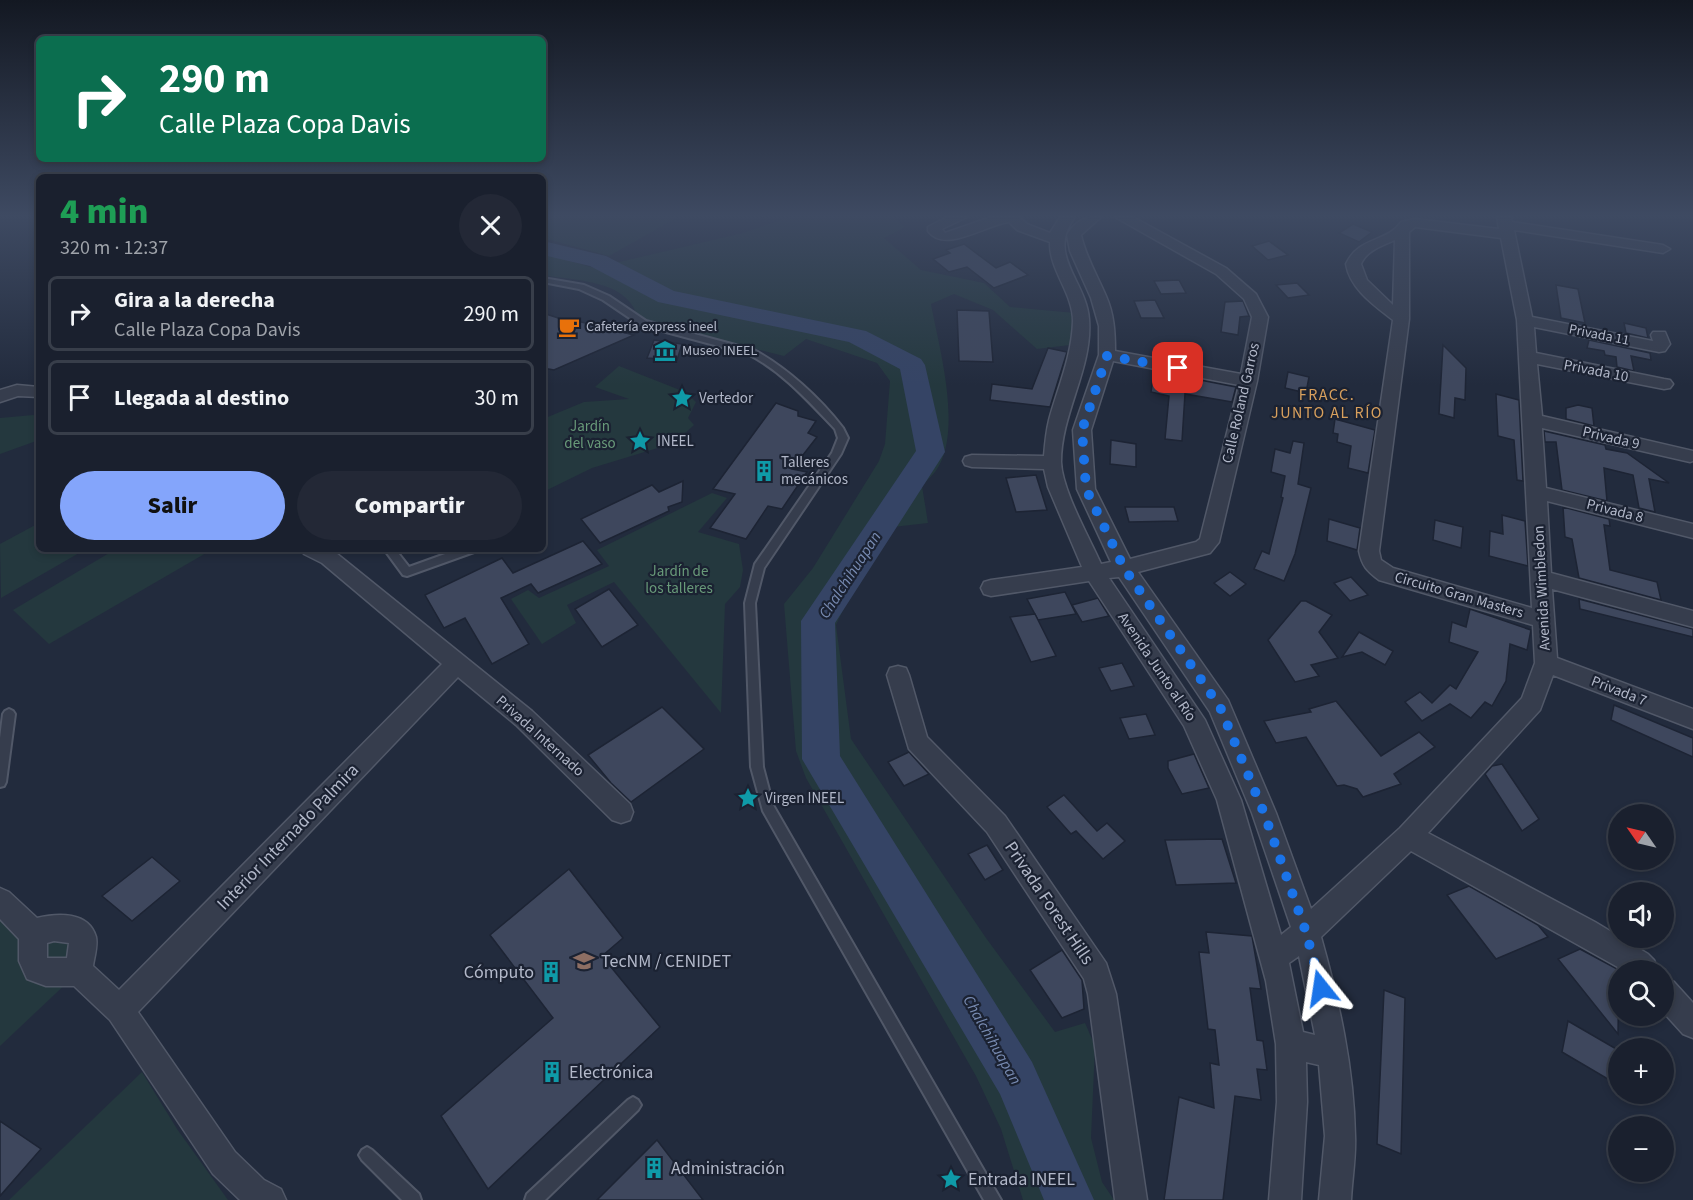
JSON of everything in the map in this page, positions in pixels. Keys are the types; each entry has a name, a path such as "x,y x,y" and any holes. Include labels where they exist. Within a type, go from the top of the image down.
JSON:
{"street":[{"name":"Avenida Junto al Río","path":"1066,273 1077,301 1081,320 1078,354 1057,423 1052,463 1057,487 1095,573 1193,720 1229,800 1280,981 1291,1044 1292,1102 1285,1200"},
{"name":"Avenida Junto al Río","path":"1087,273 1099,298 1107,326 1107,356 1082,430 1086,489 1124,568 1220,707 1264,813 1306,932 1321,988 1333,1053 1340,1136 1335,1200"},
{"name":"Calle Roland Garros","path":"991,588 1124,568 1203,548 1209,542 1248,381 1260,317 1251,297 1223,273"},
{"path":"1354,273 1359,282 1401,319"},
{"name":"Circuito Gran Masters","path":"1402,273 1401,319 1369,551 1372,564 1386,574 1544,620"},
{"name":"Avenida Wimbledon","path":"1274,958 1306,932 1409,836 1532,703 1546,663 1533,420 1525,320 1516,273"},
{"path":"1077,301 1099,298"},
{"name":"Privada 11","path":"1525,320 1659,347 1662,344 1659,335"},
{"path":"1107,356 1248,381"},
{"name":"Privada 10","path":"1528,357 1664,384"},
{"path":"0,396 17,390 36,392"},
{"name":"Privada 9","path":"1533,420 1690,456"},
{"path":"972,460 1052,463"},
{"name":"Privada 8","path":"1537,492 1693,531"},
{"name":"Privada Internado","path":"317,552 329,558 524,718 621,812"},
{"path":"1542,578 1693,619"},
{"name":"Privada 7","path":"1546,663 1693,719"},
{"name":"Interior Internado Palmira","path":"120,1010 456,664"},
{"name":"Privada Forest Hills","path":"898,675 917,742 996,824 1096,973 1102,994 1131,1200"},
{"path":"1409,836 1585,932 1631,960"},
{"path":"0,901 33,933 33,961 37,969 46,972 79,972 120,1010 224,1163 253,1191 270,1200"},
{"path":"33,933 51,928 71,928 79,932 83,939 79,972"},
{"path":"1674,1003 1693,1024"},
{"path":"1291,1044 1333,1053"}],"lane":[{"path":"546,281 581,287 606,298 644,323 751,352 765,358 778,367 839,428 843,438 836,454 759,567 750,603 757,766 766,807 993,1200"},
{"path":"391,552 407,572 462,552"},
{"path":"0,782 9,714"},
{"path":"533,1200 633,1105"},
{"path":"367,1155 413,1200"}],"green space":[{"path":"546,273 936,273 984,283 1010,307 1075,313 1070,345 1037,349 993,310 954,294 931,304 949,413 948,435 943,455 935,472 922,486 928,523 893,527 868,557 836,625 851,739 986,938 1055,1032 1085,1023 1095,1046 1091,1138 1102,1182 1114,1200 1023,1200 1001,1129 976,1076 806,778 796,751 784,604 813,568 879,461 885,444 890,381 877,363 806,339 784,356 654,324 638,318 632,305 612,289 584,281 546,275"},
{"name":"Jardín del vaso","path":"619,366 685,392 696,402 688,418 694,425 674,443 592,468 546,491 546,418 584,402 629,399 595,387"},
{"path":"36,416 36,441 0,454 0,418"},
{"name":"Jardín de los talleres","path":"712,493 727,498 698,532 739,544 743,570 740,587 725,604 721,713 614,582 567,605 576,623 542,644 511,599 528,590 539,598 609,566 597,550"},
{"path":"36,525 36,552 81,552 1,598 0,544"},
{"path":"111,552 208,552 49,644 13,610"},
{"path":"0,917 23,938 25,965 72,978 0,1046"},
{"path":"71,936 69,955 60,961 44,962 42,949 48,942"},
{"path":"142,1072 177,1129 228,1200 9,1200"}],"building":[{"path":"975,273 1025,273 1028,275 994,288"},
{"path":"1179,280 1186,293 1161,294 1154,281"},
{"path":"1297,283 1309,295 1288,298 1276,285"},
{"path":"1556,285 1578,289 1585,323 1561,318"},
{"path":"1155,300 1164,318 1141,318 1134,301"},
{"path":"1243,301 1249,316 1240,317 1238,335 1221,332 1225,302"},
{"path":"957,310 989,311 993,362 959,361"},
{"path":"546,314 567,321 569,319 634,335 554,370 546,369"},
{"path":"1624,323 1646,328 1648,338 1626,333"},
{"name":"Museo INEEL","path":"654,340 682,344 677,360 647,358"},
{"path":"1589,340 1650,353 1651,360 1631,356 1634,371 1617,367 1616,357 1605,355 1604,351 1587,348"},
{"path":"1443,345 1466,368 1465,400 1455,398 1454,418 1439,414"},
{"path":"1048,348 1067,352 1050,407 990,400 992,384 1032,389"},
{"path":"1154,371 1236,387 1232,402 1185,394 1182,441 1165,439 1169,396 1151,392"},
{"path":"1288,372 1309,377 1306,393 1285,388"},
{"path":"1496,394 1519,400 1523,481 1517,480 1514,440 1498,436"},
{"name":"Talleres mecánicos","path":"776,403 798,411 798,416 816,421 808,433 817,437 792,469 807,472 782,509 768,506 746,539 710,528 735,494 713,489"},
{"path":"1578,405 1592,408 1594,426 1566,419 1566,408"},
{"path":"1335,419 1375,430 1368,473 1348,468 1351,446 1337,442 1338,434 1333,433"},
{"path":"1544,431 1605,445 1606,449 1627,453 1669,483 1649,479 1655,512 1639,508 1633,475 1604,468 1607,501 1562,490 1556,442 1545,442"},
{"path":"1111,440 1136,444 1136,467 1110,464"},
{"path":"1293,441 1304,443 1298,484 1311,488 1295,554 1284,581 1254,569 1262,551 1269,554 1283,498 1281,497 1285,476 1271,472 1275,449 1290,453"},
{"path":"1036,475 1047,510 1016,512 1006,478"},
{"path":"683,481 682,502 668,507 669,511 600,543 581,519 652,485 659,492"},
{"path":"1125,507 1174,507 1178,521 1129,522"},
{"path":"1563,507 1609,519 1610,526 1604,525 1610,570 1657,582 1661,600 1579,578 1572,539 1565,537"},
{"path":"1502,515 1525,521 1528,566 1489,556 1490,531 1503,534"},
{"path":"1329,519 1360,528 1357,550 1327,541"},
{"path":"1435,520 1463,527 1461,548 1433,540"},
{"path":"583,541 602,564 538,593 531,584 501,598 529,644 492,664 465,618 444,628 425,595 502,558 513,573"},
{"path":"1230,572 1246,584 1230,596 1214,583"},
{"path":"1351,577 1368,595 1350,601 1334,583"},
{"path":"609,589 638,625 602,647 575,609"},
{"path":"1065,592 1076,614 1038,620 1027,599"},
{"path":"1098,598 1109,616 1082,622 1072,605"},
{"path":"1579,599 1693,629 1693,637 1580,609"},
{"path":"1301,601 1306,601 1332,615 1319,632 1338,658 1311,665 1319,676 1295,682 1268,640"},
{"path":"1470,609 1531,630 1527,650 1510,644 1506,681 1492,706 1485,702 1471,718 1450,704 1422,721 1405,702 1420,692 1432,703 1450,685 1456,689 1478,652 1449,642 1452,622 1466,627"},
{"path":"1035,614 1056,656 1031,662 1010,617"},
{"path":"1359,632 1393,651 1385,665 1362,652 1342,657"},
{"path":"1122,663 1134,686 1111,691 1099,668"},
{"path":"1336,701 1381,756 1419,732 1435,747 1394,774 1401,784 1363,797 1357,789 1344,785 1337,786 1306,737 1276,743 1264,721 1311,712 1309,709"},
{"path":"1614,705 1693,738 1693,757 1611,720"},
{"path":"662,707 704,749 631,802 611,783 588,755"},
{"path":"1146,714 1155,735 1129,739 1120,718"},
{"path":"909,752 929,774 904,786 888,762"},
{"path":"1194,754 1209,788 1182,794 1168,768 1168,761"},
{"path":"1502,764 1539,819 1522,831 1485,774 1492,766"},
{"path":"1064,795 1097,831 1107,823 1125,841 1103,859 1076,831 1071,834 1047,807"},
{"path":"1222,839 1236,883 1176,885 1165,840"},
{"path":"987,845 1003,870 985,880 968,854"},
{"path":"152,857 180,881 132,921 102,896"},
{"name":"Electrónica","path":"569,869 623,938 602,956 660,1027 488,1189 441,1116 553,1018 490,935"},
{"path":"1469,886 1538,925 1548,937 1496,959 1447,895"},
{"path":"1206,932 1252,936 1261,989 1250,988 1257,1040 1263,1041 1267,1070 1257,1069 1261,1100 1235,1096 1223,1200 1164,1200 1179,1097 1214,1108 1210,1063 1219,1065 1215,1030 1208,1029 1199,952 1209,953"},
{"path":"1580,949 1608,964 1608,1022 1558,959"},
{"path":"1062,950 1082,980 1084,1009 1062,1018 1030,970"},
{"path":"1384,990 1405,998 1401,1154 1377,1144"},
{"path":"1568,1021 1608,1044 1608,1079 1562,1052"},
{"path":"1612,1026 1618,1026 1618,1034"},
{"path":"0,1121 41,1149 0,1196"},
{"name":"Administración","path":"657,1140 703,1200 597,1200"}],"waterway":[{"name":"Chalchihuapan","path":"621,273 667,297 857,336 912,365 931,452 818,621 821,759 1016,1078 1069,1200"}],"place":[{"name":"Cafetería express ineel","path":"569,327"},
{"name":"Museo INEEL","path":"665,351"},
{"name":"Vertedor","path":"682,398"},
{"name":"INEEL","path":"640,441"},
{"name":"Talleres mecánicos","path":"764,471"},
{"name":"Virgen INEEL","path":"748,798"},
{"name":"TecNM / CENIDET","path":"584,961"},
{"name":"Cómputo","path":"551,972"},
{"name":"Electrónica","path":"552,1072"},
{"name":"Administración","path":"654,1168"},
{"name":"Entrada INEEL","path":"951,1179"}],"district":[{"name":"FRACC. JUNTO AL RÍO","path":"1327,404"}],"route":[{"path":"1178,368 1107,356 1082,430 1086,489 1124,568 1220,707 1264,813 1306,932 1321,988"}]}
